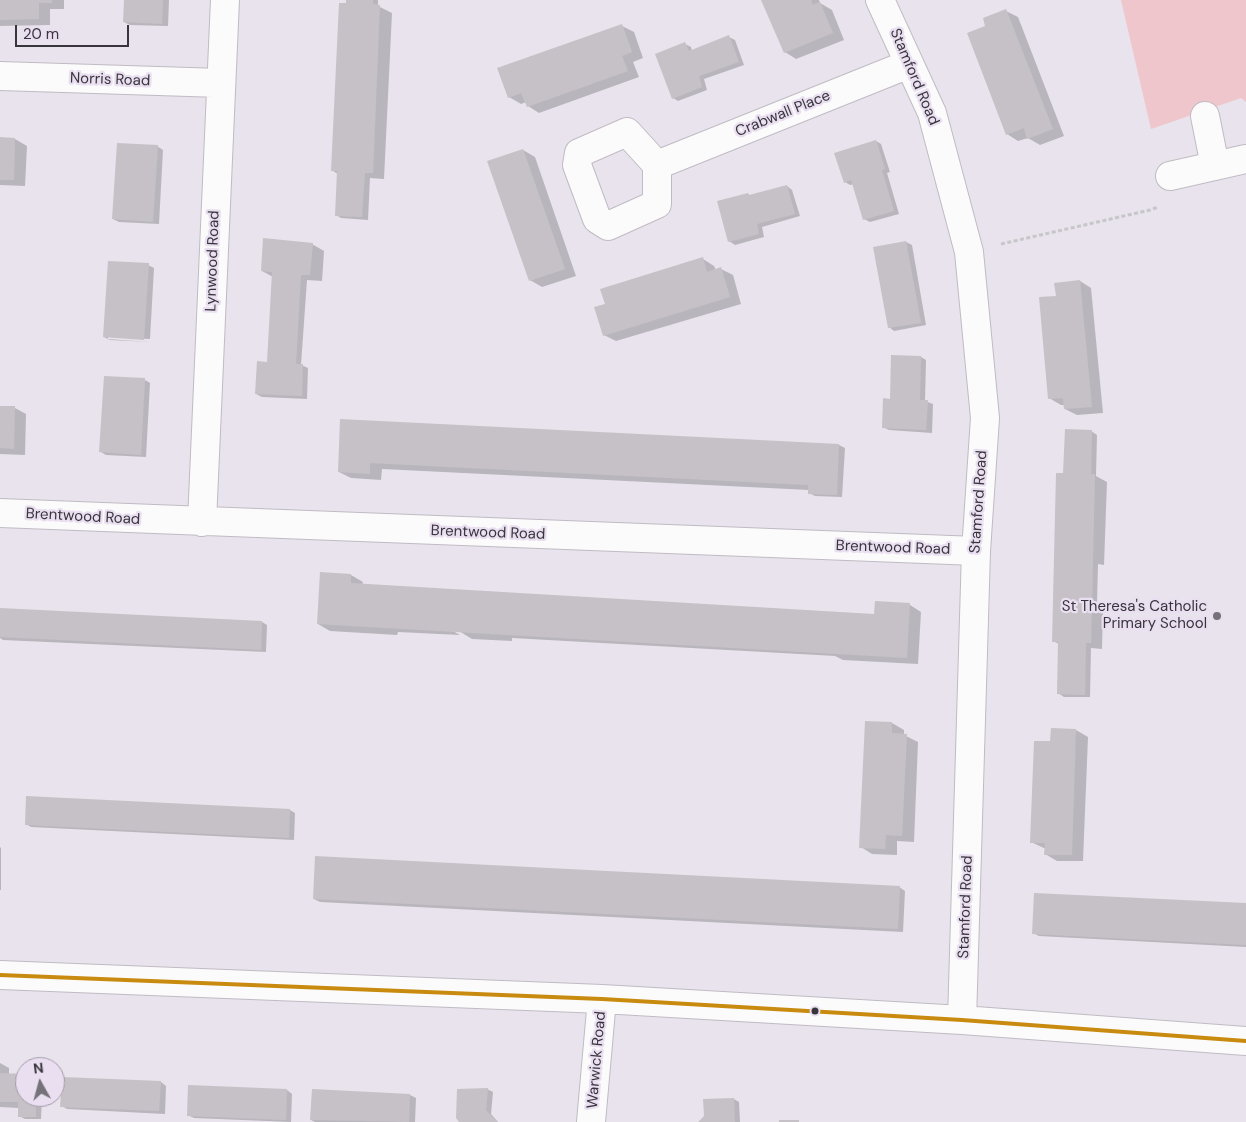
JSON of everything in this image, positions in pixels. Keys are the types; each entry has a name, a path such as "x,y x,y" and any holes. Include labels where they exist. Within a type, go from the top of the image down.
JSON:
{"street":[{"name":"Lynwood Road","path":"202,522 226,0"},
{"name":"Stamford Road","path":"880,0 932,113 968,252 985,418 976,551 962,1020"},
{"name":"Crabwall Place","path":"657,165 909,64"},
{"name":"Norris Road","path":"0,76 221,83"},
{"path":"1205,116 1215,166"},
{"path":"1170,176 1246,159"},
{"name":"Brentwood Road","path":"0,513 976,551"},
{"path":"0,975 602,999 962,1020 1246,1041"},
{"name":"Warwick Road","path":"591,1122 602,999"}],"path":[{"path":"968,252 1150,210 1168,202 1170,176"}],"shaded area":[{"path":"1121,0 1246,0 1246,102 1241,98 1151,129"}],"building":[{"path":"0,0 52,0 52,3 39,3 39,19 0,20"},
{"path":"124,0 163,0 162,24 123,22"},
{"path":"346,0 373,0 373,4 380,5 373,173 365,173 362,217 335,216 337,171 331,171 339,3 346,3"},
{"path":"761,0 811,0 813,5 820,2 833,33 784,53"},
{"path":"1006,9 1053,129 1027,139 1024,128 1006,135 967,33 985,26 983,18"},
{"path":"622,24 632,52 622,56 628,71 527,107 521,93 508,98 497,68"},
{"path":"729,35 739,62 699,76 702,87 672,99 655,54 685,42 689,51"},
{"path":"0,137 15,138 14,180 0,180"},
{"path":"876,140 885,169 882,170 894,211 863,220 851,180 844,183 834,153"},
{"path":"117,143 158,145 153,222 112,219"},
{"path":"523,149 565,269 529,281 487,161"},
{"path":"787,185 795,214 757,224 759,234 728,242 717,201"},
{"path":"263,238 313,243 310,275 301,275 296,364 303,364 302,396 255,394 257,361 267,362 272,272 261,271"},
{"path":"906,241 921,323 888,328 873,247"},
{"path":"703,257 707,272 721,267 730,297 603,336 594,307 605,304 600,289"},
{"path":"108,261 149,263 144,340 103,337"},
{"path":"1080,280 1092,407 1064,409 1063,398 1048,399 1039,297 1056,296 1054,283"},
{"path":"891,355 921,356 920,400 928,400 926,430 882,428 883,398 890,399"},
{"path":"104,376 145,378 141,455 99,452"},
{"path":"0,406 15,406 14,449 0,448"},
{"path":"340,419 839,444 837,495 808,494 808,485 370,463 370,474 338,472"},
{"path":"1065,429 1092,430 1091,474 1095,474 1091,643 1086,643 1085,695 1057,694 1058,642 1052,642 1056,473 1063,473"},
{"path":"320,572 351,574 351,583 874,614 875,601 910,603 907,658 317,624"},
{"path":"0,608 262,621 261,650 0,637"},
{"path":"865,721 892,722 892,733 907,734 902,836 886,835 885,849 859,848"},
{"path":"1051,728 1076,729 1072,855 1044,855 1045,843 1030,843 1034,741 1050,741"},
{"path":"26,796 290,809 289,838 25,825"},
{"path":"315,856 900,886 898,929 313,899"},
{"path":"1034,893 1246,903 1246,945 1032,934"},
{"path":"0,1073 15,1074 15,1102 0,1102"},
{"path":"65,1077 161,1081 159,1111 60,1107 65,1107"},
{"path":"188,1085 287,1089 286,1120 187,1116"},
{"path":"488,1088 486,1110 497,1122 459,1122 456,1118 457,1089"},
{"path":"312,1089 410,1094 409,1122 310,1120"},
{"path":"734,1098 735,1122 698,1122 704,1116 703,1099"},
{"path":"18,1107 36,1107 36,1117 18,1117"},
{"path":"779,1120 799,1120 799,1122 779,1122"}],"transit line":[{"path":"0,975 602,999 962,1020 1246,1041"}],"place":[{"name":"St Theresa's Catholic Primary School","path":"1217,616"}]}
